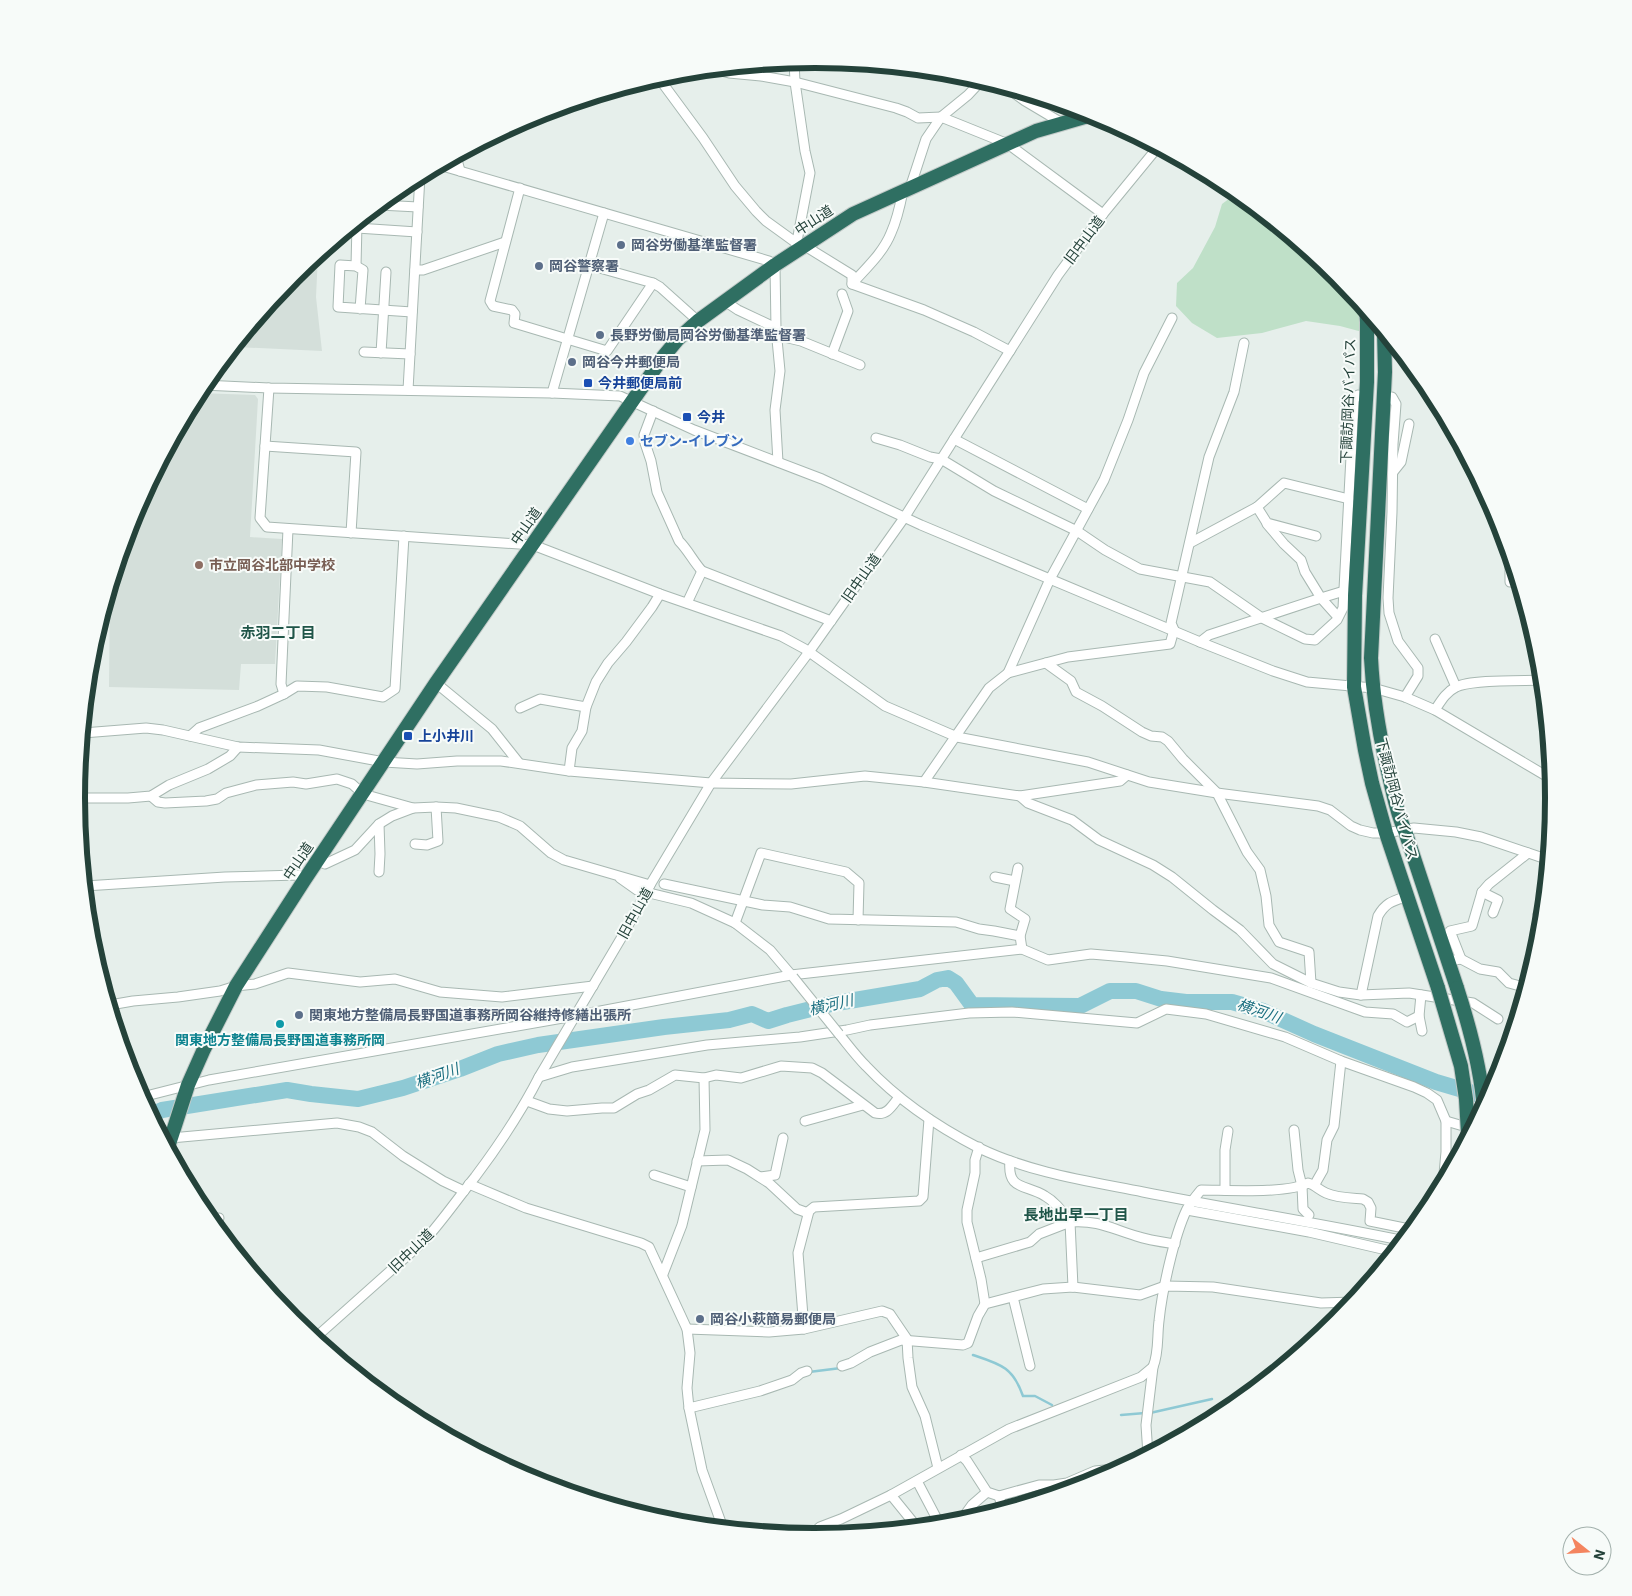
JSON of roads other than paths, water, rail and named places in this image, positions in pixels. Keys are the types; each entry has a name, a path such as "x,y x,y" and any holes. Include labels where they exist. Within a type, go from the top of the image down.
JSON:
{"highway":[{"name":"中山道","path":"170,1138 204,1049 236,986 436,683 633,402 662,357 678,339 800,244 853,214 1036,131 1082,118"},
{"name":"下諏訪岡谷バイパス","path":"1367,318 1367,382 1355,596 1354,687 1365,750 1386,833 1438,988 1461,1066 1468,1126"},
{"name":"下諏訪岡谷バイパス","path":"1384,339 1385,372 1371,639 1373,688 1379,736 1399,818 1454,960 1457,988 1474,1048 1482,1097"}],"street":[{"path":"794,68 805,151 810,173 798,236 800,244"},
{"path":"747,71 896,108 918,118 941,117 1008,144 1103,214"},
{"path":"663,84 740,192 766,221 852,275 852,284"},
{"path":"852,284 882,249 891,234 926,138 941,117 976,86"},
{"path":"1018,96 1062,123"},
{"name":"旧中山道","path":"320,1334 425,1240 496,1149 527,1101 540,1075 623,935 648,888 712,783 809,652 904,518 1058,275 1103,214 1155,151"},
{"path":"457,162 460,171"},
{"path":"447,167 769,261 775,265 776,329 780,371 775,410 778,462"},
{"path":"408,390 419,185"},
{"path":"520,188 490,300 493,306 512,310 515,314 514,323 608,351 653,283"},
{"path":"389,206 418,207"},
{"path":"552,393 604,213"},
{"path":"362,226 417,232"},
{"path":"356,266 357,230"},
{"path":"414,270 423,270 505,242"},
{"path":"360,309 363,270 356,266 340,265 338,307 360,309 412,312"},
{"path":"588,265 653,283 660,287 698,322"},
{"path":"381,353 386,272"},
{"path":"852,284 924,310 974,332 1010,351"},
{"path":"832,354 848,311 842,294"},
{"path":"726,302 738,310 765,322 784,337 800,341 860,365"},
{"path":"1008,673 1050,579 1104,480 1144,373 1172,318"},
{"path":"924,782 957,737 989,688 1008,673 1068,657 1170,644 1174,630 1171,623 1209,457 1234,392 1244,343"},
{"path":"364,352 410,354"},
{"path":"214,385 620,396 694,430 822,479 904,518 1272,671 1307,682 1373,688 1405,697 1435,710 1546,775"},
{"path":"269,388 260,518 268,527 533,545 687,604 782,636 809,652 885,706 957,737 1088,762 1149,782 1318,806 1330,810 1351,826 1373,833 1405,831 1414,828 1473,835 1544,858"},
{"path":"876,438 941,459 994,491 1077,531 1105,550 1140,569 1210,582 1262,618 1305,639 1315,640 1338,617 1343,608 1354,400 1358,395"},
{"path":"1392,397 1396,404 1391,582 1388,613 1398,641 1418,668 1418,676 1405,697"},
{"path":"652,411 644,436 651,461 656,492 679,541 702,571 831,621"},
{"path":"1393,472 1400,462 1408,424"},
{"path":"954,439 1088,509"},
{"path":"265,446 356,452 351,533"},
{"path":"1190,543 1257,506 1284,483 1349,499"},
{"path":"1257,506 1267,523 1284,544 1302,560 1305,572 1321,598 1338,617"},
{"path":"1267,523 1316,536"},
{"path":"284,694 281,684 288,529"},
{"path":"190,736 200,728 258,706 297,686 327,687 383,697 395,689 404,536"},
{"path":"1510,570 1510,582 1514,582"},
{"path":"687,604 702,571"},
{"path":"1200,642 1209,635 1344,591"},
{"path":"569,771 572,748 582,730 586,708 596,682 660,594"},
{"path":"1435,639 1456,687"},
{"path":"1046,663 1071,681 1076,692 1102,706 1142,732 1151,736 1162,737 1168,741 1182,759 1217,793 1247,852 1260,870 1266,896 1269,925 1279,942 1309,952 1311,983"},
{"path":"1435,710 1446,694 1456,687 1473,683 1536,680"},
{"path":"436,683 492,728 519,763"},
{"path":"520,708 540,699 586,708"},
{"path":"89,733 146,728 164,730 238,748 319,750 384,762 416,764 457,761 519,763 569,771 712,783 791,784 865,776 924,782 1020,796 1120,781 1127,775"},
{"path":"85,798 151,796 169,785 208,769 230,756 238,748"},
{"path":"151,796 158,802 164,803 206,801 217,799 226,793 256,784 293,782 306,784 337,779 352,784 363,794 413,808 456,808 499,817 520,826 551,853 564,860 618,876 692,903 735,923 770,950 866,1067 899,1097 929,1119 979,1147 1010,1161 1065,1177 1390,1251"},
{"path":"1020,796 1028,803 1072,820 1099,840 1153,865 1172,877 1240,930 1273,964 1311,983 1339,992 1361,995 1409,994 1473,1003 1498,1019"},
{"path":"415,844 426,845 438,841 436,807"},
{"path":"318,860 325,864 355,850 379,824 392,816 413,808"},
{"path":"379,824 379,872"},
{"path":"735,923 760,853 846,872 859,883 858,920"},
{"path":"1522,987 1509,983 1498,972 1480,969 1454,960 1450,931 1472,926 1482,892 1489,884 1528,853"},
{"path":"1018,868 1010,909 1025,919 1020,936 1022,949"},
{"path":"91,886 225,877 298,875 305,879"},
{"path":"995,876 1015,881"},
{"path":"664,884 743,901 790,907 829,919 956,922 979,930 1020,936"},
{"path":"1482,892 1498,900 1493,913"},
{"path":"1361,995 1378,916 1389,902 1408,896"},
{"path":"149,1095 188,1087 209,1080 573,1018 792,976 1022,949 1048,960 1091,954 1126,956 1272,978 1365,1012 1393,1014 1407,1022 1419,1016"},
{"path":"115,1004 220,991 236,986 255,984 288,974 360,982 395,979 440,992 502,997 593,986"},
{"path":"1422,995 1419,1016 1422,1031"},
{"path":"540,1075 572,1067 707,1045 800,1037 847,1030 870,1024 978,1012 1012,1012 1138,1023 1166,1009 1206,1014 1286,1037 1341,1061 1427,1093 1437,1100 1446,1121 1444,1170"},
{"path":"1315,1184 1323,1170 1327,1140 1334,1126 1341,1061"},
{"path":"527,1101 549,1109 566,1111 614,1108 675,1075 704,1078 716,1075 740,1078 781,1066 812,1068 822,1073 863,1105 880,1115 886,1113 899,1097"},
{"path":"663,1274 682,1225 705,1130 704,1078"},
{"path":"805,1120 863,1105"},
{"path":"804,1329 798,1253 808,1213 814,1207 919,1201 923,1197 929,1119"},
{"path":"1446,1121 1465,1132"},
{"path":"170,1138 338,1123 372,1132 403,1156 443,1181 641,1243 650,1248 687,1329 690,1353 687,1388 689,1408 702,1470 721,1522"},
{"path":"1294,1130 1298,1170 1302,1186 1303,1209 1309,1215"},
{"path":"1225,1190 1225,1150 1228,1131"},
{"path":"760,1177 774,1175 783,1138"},
{"path":"842,1366 870,1352 901,1340 962,1345 968,1343 978,1316 985,1304 967,1222 967,1210 975,1173 975,1160 979,1147"},
{"path":"696,1161 728,1160 748,1169 769,1183 797,1209 808,1213"},
{"path":"1010,1161 1009,1173 1016,1184 1046,1196 1060,1208 1070,1222 1073,1287"},
{"path":"654,1175 691,1187"},
{"path":"1148,1449 1146,1425 1165,1286 1175,1244 1190,1206 1201,1190 1279,1190 1302,1186 1308,1183 1315,1184 1328,1194 1368,1202 1371,1208 1370,1221 1406,1228"},
{"path":"1190,1206 1399,1239"},
{"path":"976,1258 1030,1242 1039,1234 1070,1222 1084,1221 1175,1244"},
{"path":"985,1304 1043,1289 1073,1287 1140,1296 1165,1286 1213,1287 1321,1303 1345,1302"},
{"path":"1012,1297 1030,1366"},
{"path":"687,1329 769,1332 804,1329 882,1311 890,1314 907,1339 912,1387 925,1416 938,1468"},
{"path":"819,1528 891,1495 1009,1429 1141,1377 1153,1367"},
{"path":"689,1408 760,1391 792,1380 807,1371"},
{"path":"961,1455 987,1492 999,1496 1039,1485 1068,1483 1095,1471 1102,1470"},
{"path":"916,1481 936,1518"},
{"path":"967,1512 987,1492"},
{"path":"891,1495 913,1522"},
{"path":"999,1496 1002,1505"}],"waterway":[{"name":"横河川","path":"157,1112 287,1090 358,1099 403,1088 498,1054 538,1045 729,1020 752,1014 768,1021 831,1004 920,989 937,980 948,978 956,983 972,1005 1080,1006 1110,991 1136,991 1161,999 1186,1002 1232,1002 1263,1011 1314,1034 1436,1082 1483,1096"},
{"path":"973,1355 1004,1368 1015,1379 1023,1396 1035,1396 1052,1405"},
{"path":"809,1372 841,1368"},
{"path":"1150,1413 1212,1399"},
{"path":"1121,1415 1145,1413"}],"place":[{"name":"岡谷労働基準監督署","path":"621,245"},
{"name":"岡谷警察署","path":"539,266"},
{"name":"長野労働局岡谷労働基準監督署","path":"600,335"},
{"name":"岡谷今井郵便局","path":"572,362"},
{"name":"今井郵便局前","path":"588,383"},
{"name":"今井","path":"687,417"},
{"name":"セブン-イレブン","path":"630,441"},
{"name":"市立岡谷北部中学校","path":"199,565"},
{"name":"上小井川","path":"408,736"},
{"name":"関東地方整備局長野国道事務所岡谷維持修繕出張所","path":"299,1015"},
{"name":"関東地方整備局長野国道事務所岡","path":"280,1024"},
{"name":"岡谷小萩簡易郵便局","path":"700,1319"}],"district":[{"name":"赤羽二丁目","path":"278,633"},
{"name":"長地出早一丁目","path":"1076,1215"}]}
